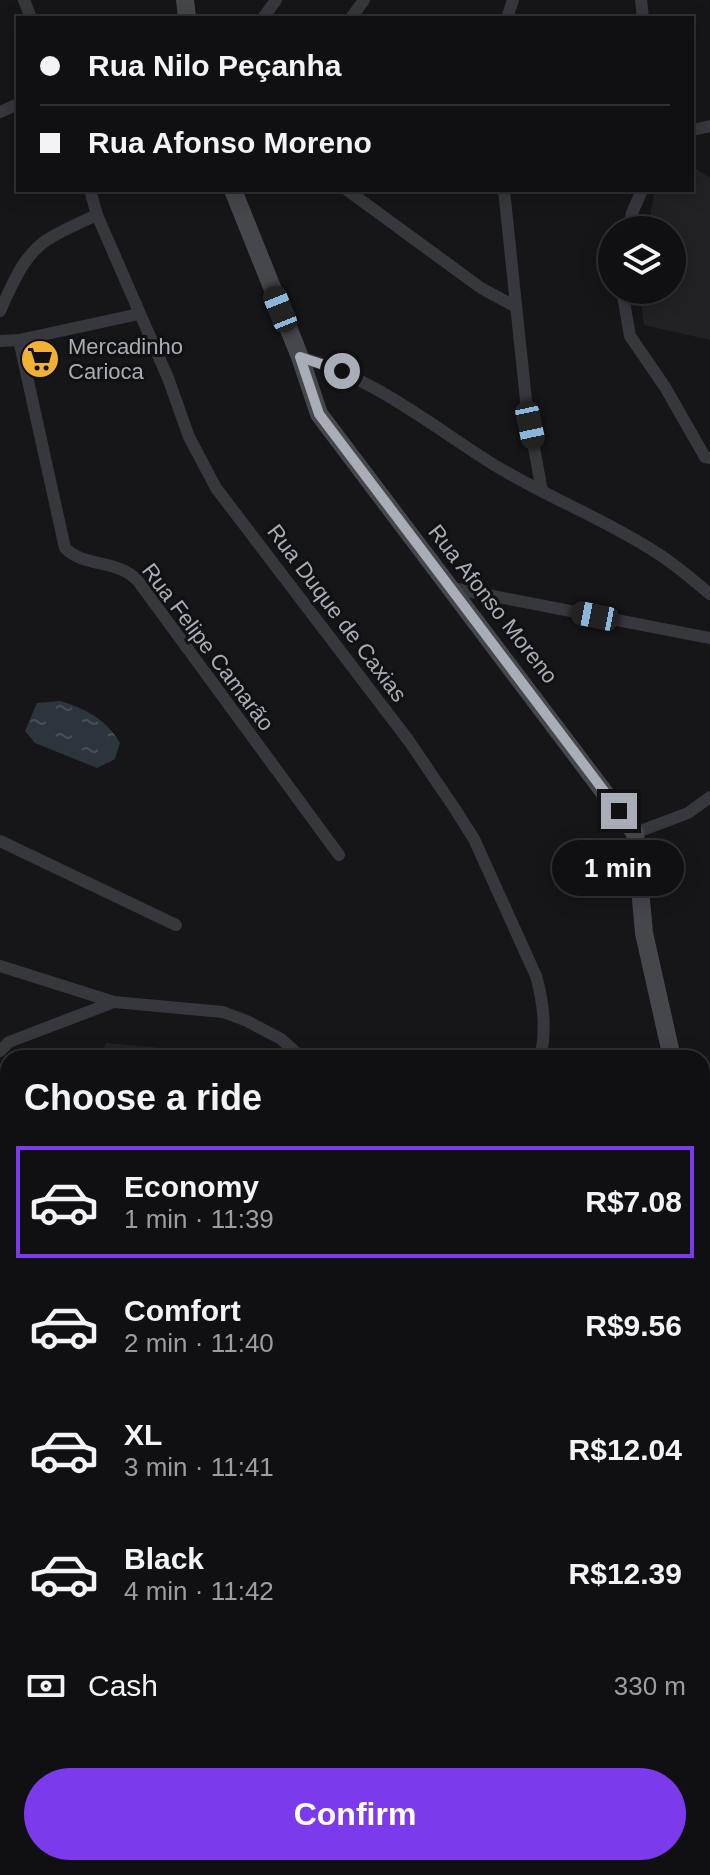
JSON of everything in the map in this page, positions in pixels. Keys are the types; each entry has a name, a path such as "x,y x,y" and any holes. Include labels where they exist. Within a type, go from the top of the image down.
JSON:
{"main road":[{"name":"Rua Afonso Moreno","path":"234,192 300,357 319,414 635,833"},
{"path":"635,833 644,933 670,1050"}],"street":[{"name":"Rua Duque de Caxias","path":"91,192 97,215 168,378 189,437 216,488 409,741 474,839 536,976 545,1025 541,1050"},
{"path":"350,192 481,288 516,307"},
{"path":"504,192 527,410 542,491"},
{"path":"631,216 641,192"},
{"path":"0,311 24,264 36,250 48,239 97,215"},
{"path":"624,304 630,336 665,387 705,457 710,458"},
{"path":"0,341 19,340 139,314"},
{"name":"Rua Felipe Camarão","path":"19,340 65,548 76,557 121,567 138,581 339,855"},
{"path":"300,357 358,378 492,464 657,553 710,594"},
{"path":"452,588 710,638"},
{"path":"635,833 688,813 710,797"},
{"path":"0,841 176,925"},
{"path":"0,966 114,1002 223,1012 281,1039 293,1050"},
{"path":"1,1050 9,1042 114,1002"}],"shaded area":[{"path":"694,167 710,178 710,340 644,325 641,304 686,304 686,216 650,216 655,192 694,192"},
{"path":"106,1043 183,1050 103,1050"}],"water":[{"path":"60,701 87,711 108,727 120,743 115,759 97,768 35,743 25,731 37,703"}],"place":[{"name":"Mercadinho Carioca","path":"40,359"}],"route":[{"path":"342,371 300,357 319,414 619,811"}]}
